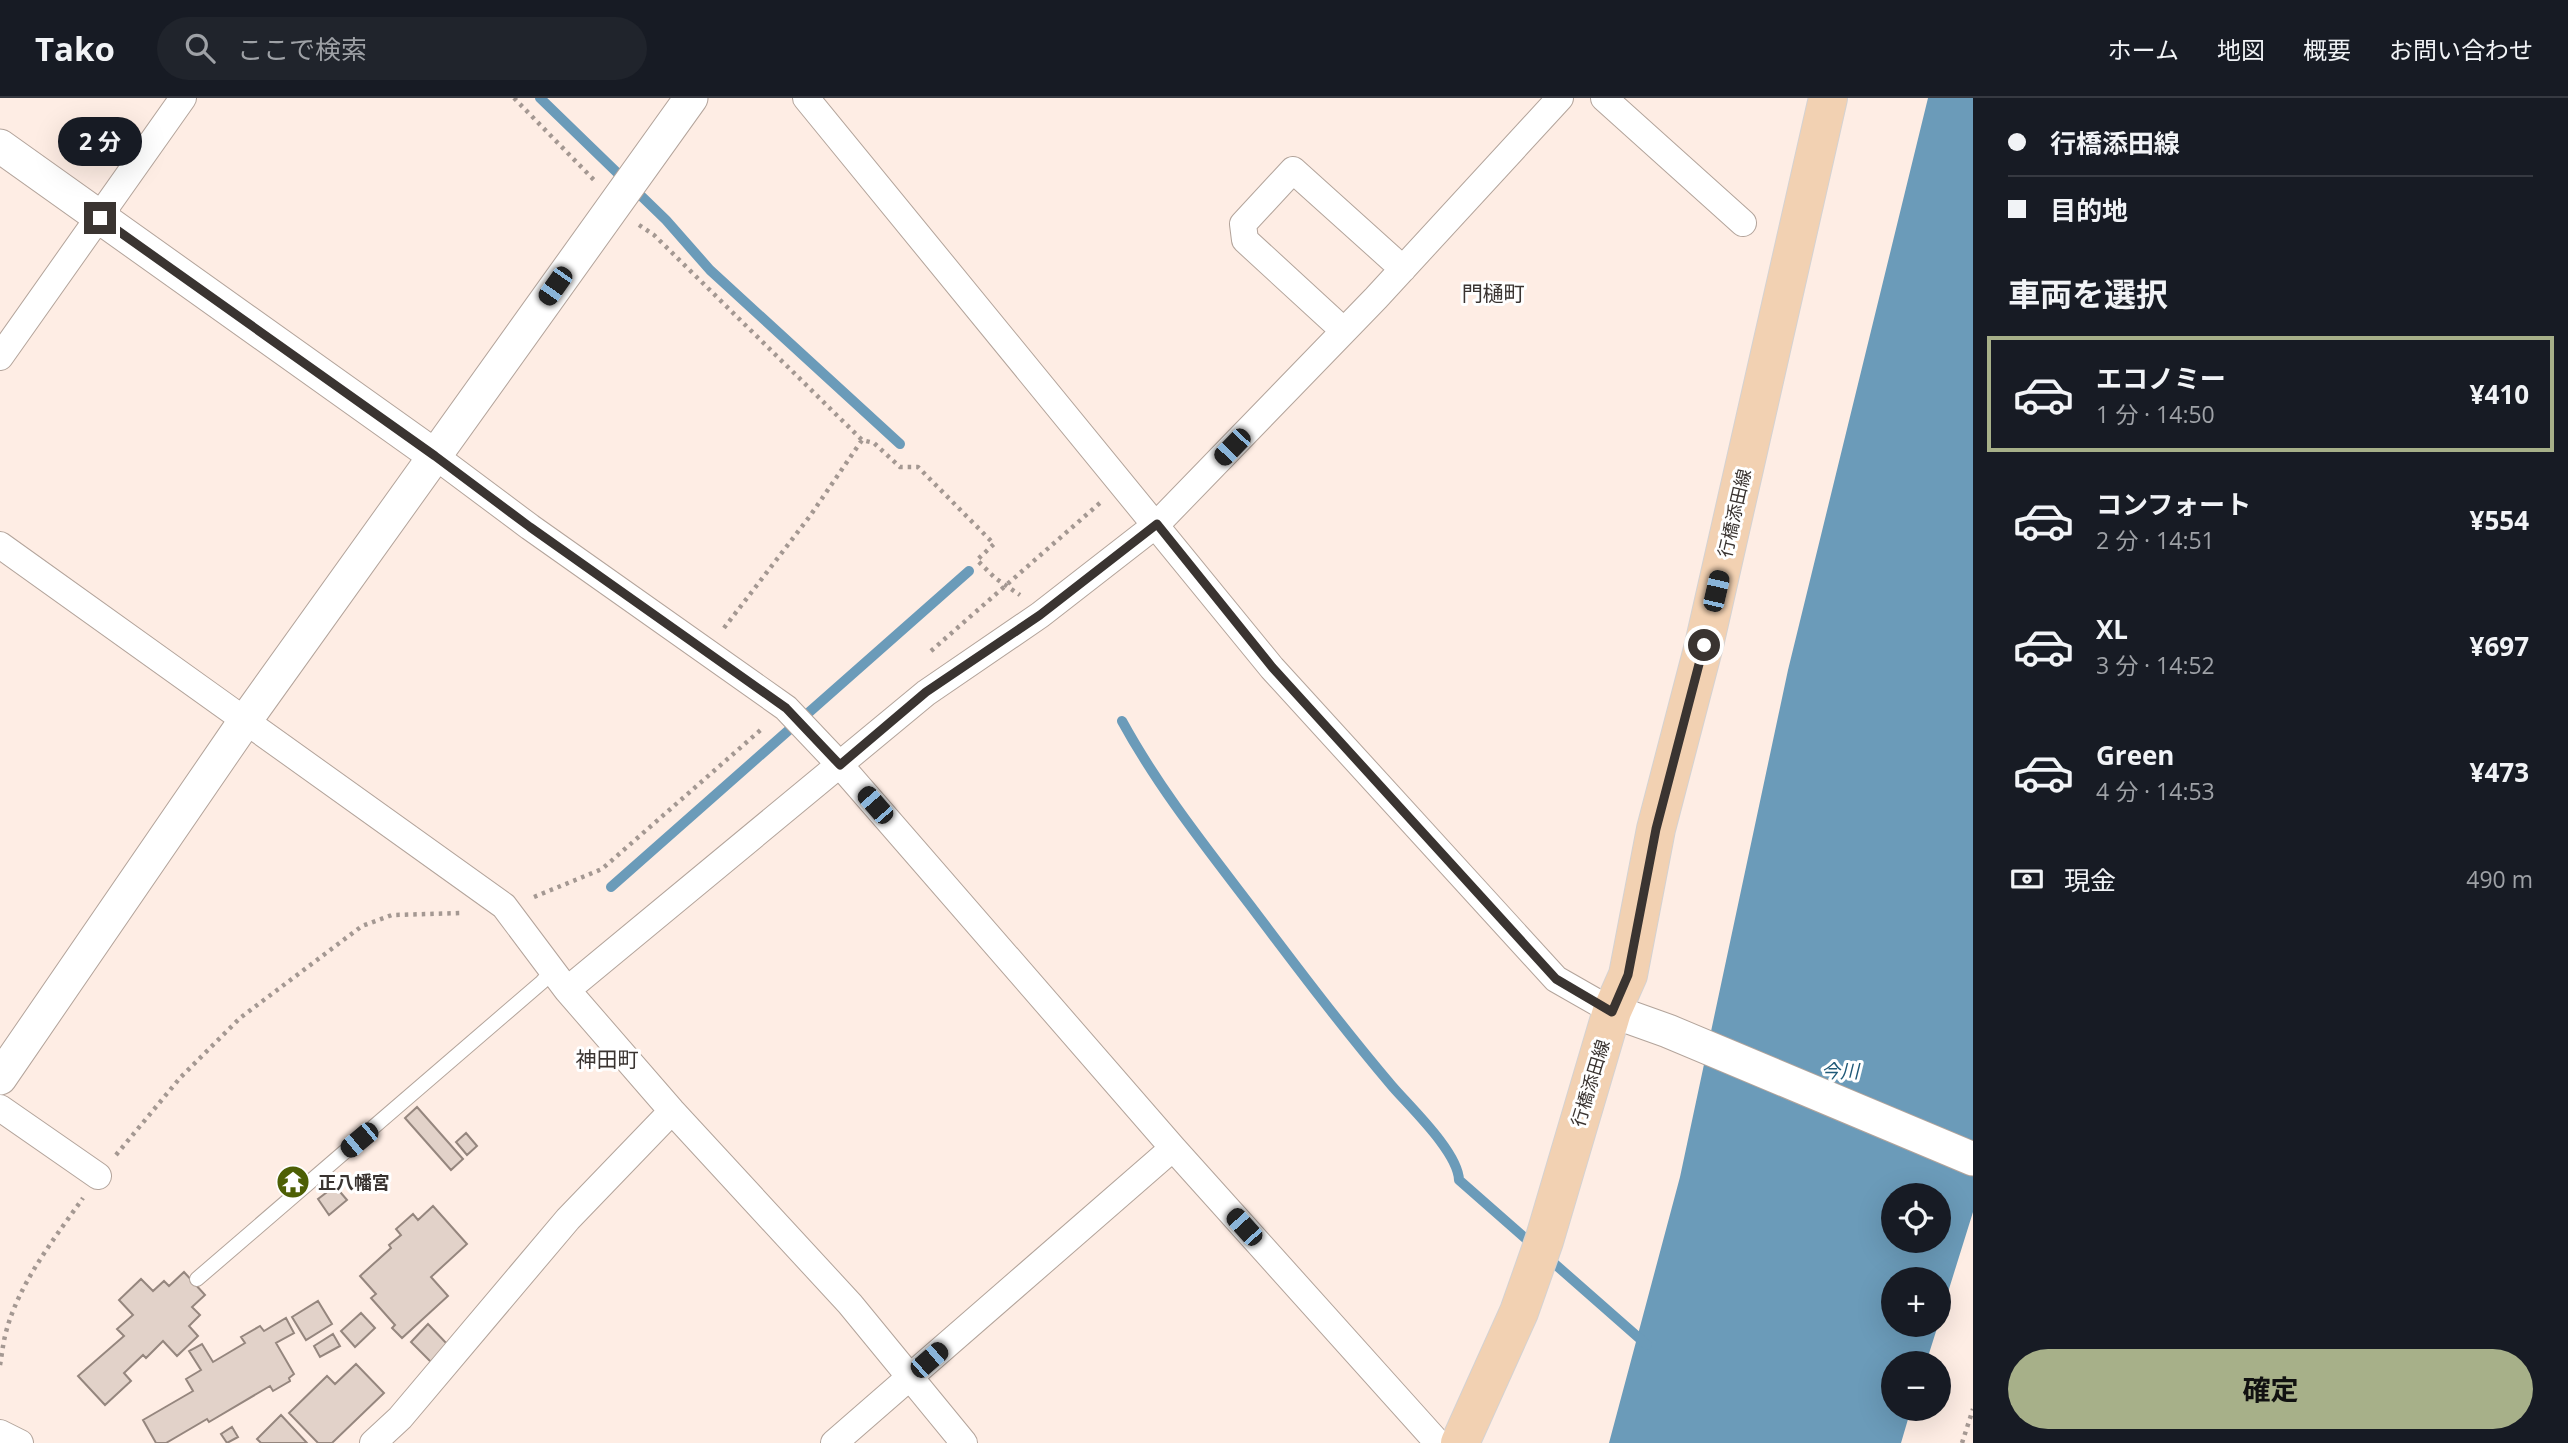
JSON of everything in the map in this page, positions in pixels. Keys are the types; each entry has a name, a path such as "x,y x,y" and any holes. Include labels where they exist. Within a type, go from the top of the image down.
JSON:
{"main road":[{"name":"行橋添田線","path":"1460,1443 1519,1312 1536,1265 1612,1012 1628,975 1656,829 1704,645 1828,98"}],"street":[{"path":"0,356 183,98"},
{"path":"0,1078 245,721 691,98"},
{"path":"806,98 1272,667 1556,979 1612,1012 1668,1031 1973,1159"},
{"path":"560,980 840,765 926,692 1040,615 1157,524 1403,269 1560,98"},
{"path":"1604,98 1743,223"},
{"path":"0,146 786,708 840,765 1173,1148 1438,1443"},
{"path":"1344,331 1245,240 1243,224 1293,170 1403,269"},
{"path":"0,545 504,906 560,980 672,1111 850,1304 964,1443"},
{"path":"0,1108 98,1176"},
{"path":"373,1443 400,1418 568,1219 672,1111"},
{"path":"834,1443 1173,1148"},
{"path":"0,1433 20,1443"}],"lane":[{"path":"197,1279 542,982 560,980"}],"path":[{"path":"514,98 635,223 654,235 863,440 874,443 900,467 918,467 994,544 977,560 995,578 1016,590 1040,615"},
{"path":"706,651 810,516 863,440"},
{"path":"0,1365 6,1331 24,1287 53,1240 98,1176 180,1077 240,1018 362,926 391,915 468,912 504,906 547,893 602,869 786,708"},
{"path":"1962,1443 1973,1409"}],"water":[{"name":"今川","path":"1928,98 1973,98 1973,1212 1951,1283 1951,1267 1881,1267 1881,1337 1934,1337 1930,1351 1881,1351 1881,1421 1907,1421 1901,1443 1609,1443 1680,1177 1788,670"}],"building":[{"path":"417,1107 463,1159 451,1170 405,1118"},
{"path":"466,1133 477,1146 467,1155 456,1142"},
{"path":"335,1186 347,1200 329,1215 318,1199"},
{"path":"433,1206 467,1244 431,1277 448,1296 402,1338 392,1328 395,1325 371,1298 376,1294 360,1276 391,1248 389,1245 401,1235 396,1229 413,1214 418,1220"},
{"path":"184,1272 205,1295 192,1307 200,1315 189,1326 198,1336 177,1356 163,1341 146,1358 143,1355 124,1373 131,1381 105,1405 78,1376 124,1336 117,1329 133,1315 119,1300 141,1279 153,1291 164,1281 169,1286"},
{"path":"318,1301 332,1324 306,1340 292,1317"},
{"path":"361,1313 375,1328 355,1347 341,1331"},
{"path":"286,1318 294,1333 276,1343 294,1374 289,1378 290,1381 273,1391 270,1386 209,1422 207,1419 166,1443 156,1443 143,1420 193,1391 186,1379 201,1370 189,1351 202,1344 213,1362 245,1343 241,1337 260,1326 264,1331"},
{"path":"428,1324 448,1345 431,1362 411,1342"},
{"path":"333,1334 340,1346 320,1357 314,1346"},
{"path":"356,1364 384,1393 332,1443 318,1443 289,1413 327,1376 335,1384"},
{"path":"281,1415 307,1443 261,1443 257,1439"},
{"path":"232,1427 238,1437 227,1443 221,1434"}],"waterway":[{"path":"540,98 666,220 710,270 900,444"},
{"path":"611,887 969,571"},
{"path":"1122,721 1166,793 1216,861 1355,1041 1442,1143 1457,1169 1459,1180 1534,1246"},
{"path":"1548,1258 1647,1345"}],"place":[{"name":"正八幡宮","path":"293,1182"}],"district":[{"name":"門樋町","path":"1493,293"},
{"name":"神田町","path":"607,1059"}],"route":[{"path":"100,218 435,456 530,527 736,671 786,708 840,765 926,692 1040,615 1157,524 1272,667 1556,979 1612,1012 1628,975 1656,829 1704,645"}]}
